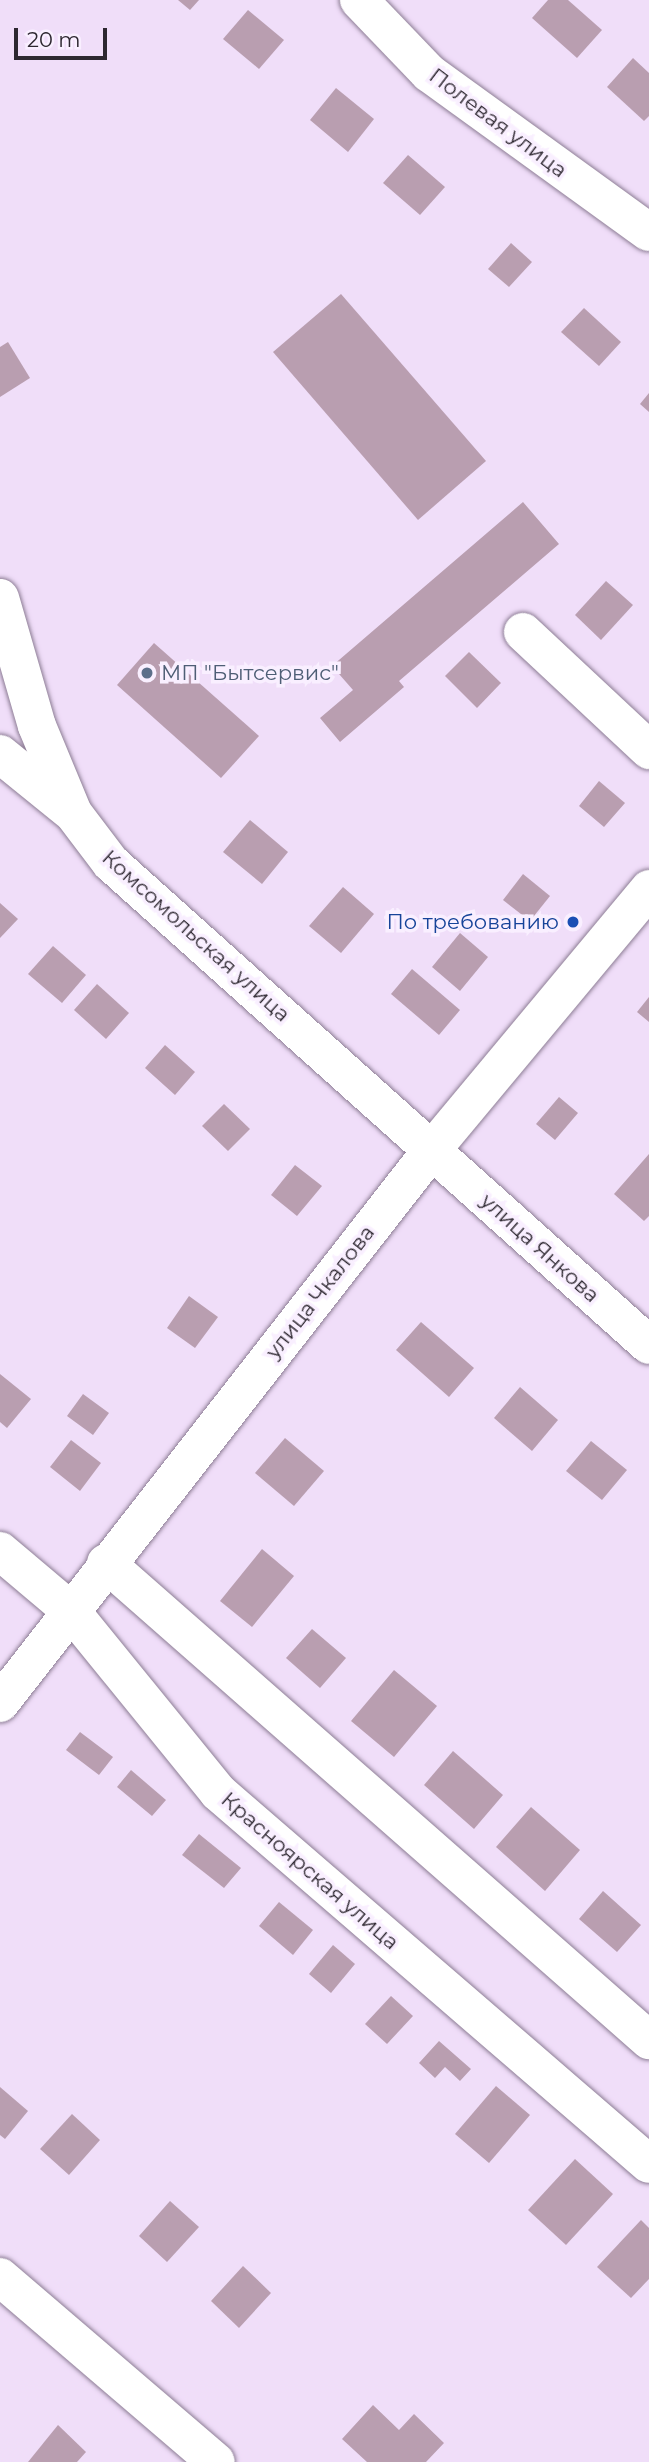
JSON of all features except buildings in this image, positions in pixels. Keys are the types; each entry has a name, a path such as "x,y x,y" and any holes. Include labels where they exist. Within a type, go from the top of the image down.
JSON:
{"street":[{"name":"Полевая улица","path":"359,0 429,73 649,232"},
{"name":"Комсомольская улица","path":"2,609 37,726 73,813 111,863 431,1151"},
{"path":"523,632 649,750"},
{"path":"0,754 73,813"},
{"name":"улица Чкалова","path":"0,1703 106,1563 431,1151 649,889"},
{"name":"улица Янкова","path":"431,1151 649,1345"},
{"name":"Красноярская улица","path":"0,1551 71,1611 218,1792 649,2164"},
{"path":"106,1563 649,2040"},
{"path":"0,2277 216,2462"}],"place":[{"name":"МП \"Бытсервис\"","path":"147,673"},
{"name":"По требованию","path":"573,922"}]}
